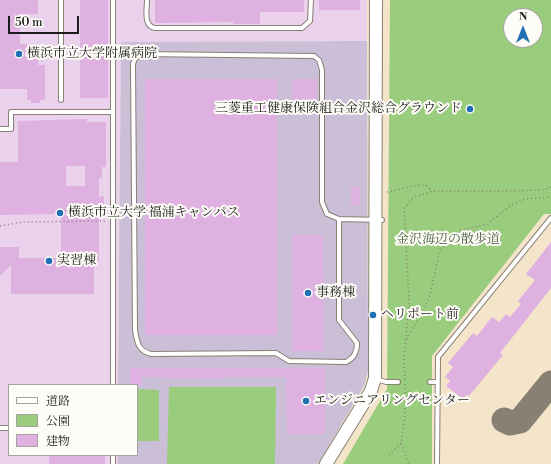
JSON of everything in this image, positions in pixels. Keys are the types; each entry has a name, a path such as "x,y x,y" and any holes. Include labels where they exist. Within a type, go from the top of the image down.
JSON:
{"street":[{"path":"333,464 376,393 378,379 379,220 376,0"},
{"path":"379,220 382,192 382,0"},
{"path":"326,464 378,379"}],"lane":[{"path":"61,0 61,100"},
{"path":"113,0 113,384"},
{"path":"147,0 147,23 152,28 302,28 310,21 311,0"},
{"path":"339,219 340,320 357,343 356,353 350,360 346,362 289,361 276,353 151,354 139,348 135,330 133,64 135,58 141,54 314,56 319,60 322,70 322,202 327,214 339,219 379,220"},
{"path":"0,129 11,129 11,112 113,112"},
{"path":"437,464 438,357 551,218"},
{"path":"378,379 398,382"},
{"path":"430,382 437,382"}],"path":[{"path":"382,192 393,192 398,188 418,185 426,186 432,191"},
{"path":"409,464 401,443 405,416 404,362 409,302 404,210 413,198 432,191 544,190 551,187"},
{"path":"406,341 429,299 440,250 450,238 461,230 488,224 511,205 525,199 551,197"},
{"path":"0,226 23,222 113,221"},
{"path":"389,455 401,443"}],"shaded area":[{"name":"横浜市立大学 福浦キャンパス","path":"0,0 367,0 367,41 121,42 118,384 8,384 8,456 118,456 118,464 0,464"},
{"path":"367,41 368,372 364,386 318,464 118,464 118,456 138,456 138,384 118,384 121,42"}],"green space":[{"name":"金沢海辺の散歩道","path":"390,0 551,0 551,214 544,214 432,356 432,464 343,464 387,389"},
{"path":"169,387 276,387 275,464 167,464"},
{"path":"138,389 159,390 159,441 138,441"}],"building":[{"name":"横浜市立大学附属病院","path":"0,0 38,0 38,14 20,14 20,44 38,44 38,65 45,65 45,100 40,100 40,103 31,103 31,100 27,100 27,89 0,89"},
{"path":"80,0 108,0 108,98 80,98"},
{"path":"155,0 304,0 304,12 260,12 260,24 233,24 233,22 155,23"},
{"path":"319,0 360,0 360,10 319,10"},
{"path":"145,79 277,79 277,335 145,335"},
{"path":"292,79 317,79 316,114 292,114"},
{"path":"87,119 87,122 106,122 106,167 102,167 102,178 99,178 99,197 104,196 104,204 99,204 99,261 94,261 94,294 11,294 11,265 0,276 0,247 19,247 19,258 61,258 61,214 0,215 0,162 18,162 18,121","holes":["66,166 85,166 85,186 66,186"]},
{"path":"351,187 360,187 360,205 351,205"},
{"name":"事務棟","path":"292,235 323,235 324,351 292,351"},
{"path":"551,242 551,288 500,353 503,355 469,396 466,395 463,399 446,386 450,381 445,377 453,367 448,363 473,333 477,336 492,317 499,322 506,314 510,317 521,304 518,301 535,280 526,274"},
{"name":"エンジニアリングセンター","path":"130,368 325,368 325,434 287,434 286,377 223,377 223,379 142,377 142,385 130,384"},
{"path":"49,456 105,456 105,464 49,464"}],"taxiway":[{"path":"504,420 510,423 520,421 551,383"}],"place":[{"name":"横浜市立大学附属病院","path":"19,54"},
{"name":"三菱重工健康保険組合金沢総合グラウンド","path":"470,109"},
{"name":"横浜市立大学 福浦キャンパス","path":"60,213"},
{"name":"実習棟","path":"49,261"},
{"name":"事務棟","path":"308,293"},
{"name":"ヘリポート前","path":"373,315"},
{"name":"エンジニアリングセンター","path":"306,401"}]}
